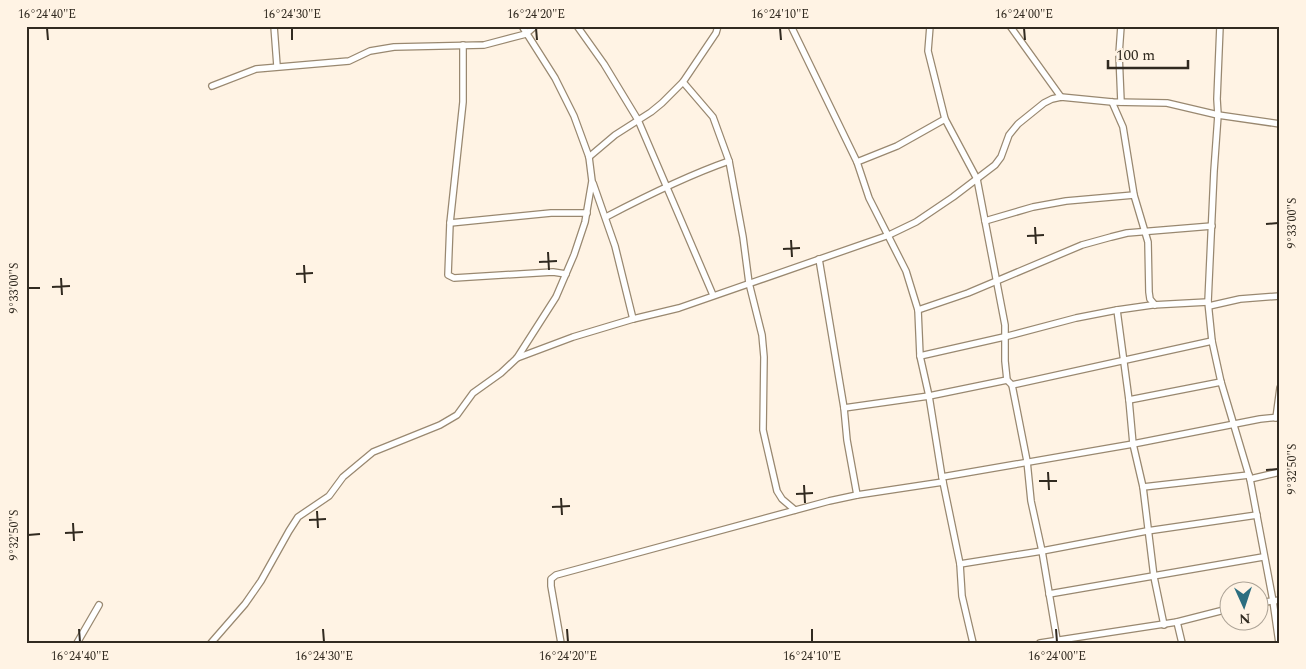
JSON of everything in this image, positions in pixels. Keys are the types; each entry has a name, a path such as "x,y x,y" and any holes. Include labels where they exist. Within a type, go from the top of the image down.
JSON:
{"street":[{"path":"274,26 277,66"},
{"path":"522,26 555,78 568,104 588,157 592,181 615,246 633,319"},
{"path":"212,86 256,69 349,61 370,51 394,47 495,43 526,34 535,26"},
{"path":"576,26 604,64 638,120 714,295"},
{"path":"588,157 615,135 662,103 683,82 716,33 718,26"},
{"path":"791,26 857,162 869,198 906,271 918,310 920,356 929,396 942,480 960,564 962,596 973,643"},
{"path":"930,26 928,51 945,119 977,179 1005,325 1004,338 1010,382 1027,461 1031,500 1042,551 1057,640"},
{"path":"1010,26 1061,97"},
{"path":"1121,26 1119,54 1121,102"},
{"path":"1220,26 1218,115 1209,304 1212,341 1221,382 1249,477 1273,601 1278,643"},
{"path":"463,45 463,102 450,223 447,272 450,278 553,272 566,274"},
{"path":"683,82 713,117 729,161 749,283 762,335 764,357 763,430 778,491 782,499 795,510"},
{"path":"517,358 633,319 679,308 889,235 916,222 995,165 1001,157 1009,135 1018,124 1044,103 1061,97 1112,102 1167,103 1218,115 1280,124"},
{"path":"1112,102 1123,127 1134,195 1146,232 1149,292 1150,299 1155,305"},
{"path":"857,162 897,146 945,119"},
{"path":"606,217 693,173 729,161"},
{"path":"211,643 245,604 261,581 294,523 302,514 328,496 343,477 372,452 440,425 457,415 473,393 501,373 517,358 556,297 566,274 574,255 586,213 592,181"},
{"path":"985,221 1033,207 1066,201 1134,195"},
{"path":"450,223 551,213 586,213"},
{"path":"918,310 968,293 1082,245 1111,236 1212,226"},
{"path":"819,259 857,495"},
{"path":"920,356 1004,338 1076,318 1117,310 1155,305 1209,304 1280,296"},
{"path":"1117,310 1130,400 1133,444 1142,487 1154,577 1164,625"},
{"path":"844,408 929,396 1123,362 1212,341"},
{"path":"1130,400 1221,382"},
{"path":"561,643 551,586 553,576 857,495 942,480 1027,461 1278,418 1280,388"},
{"path":"1142,487 1249,477 1280,472"},
{"path":"960,564 1147,531 1257,515"},
{"path":"1048,594 1263,557"},
{"path":"1268,602 1280,600"},
{"path":"77,643 100,605"},
{"path":"1040,643 1164,625 1218,612"},
{"path":"1177,622 1182,643"}]}
